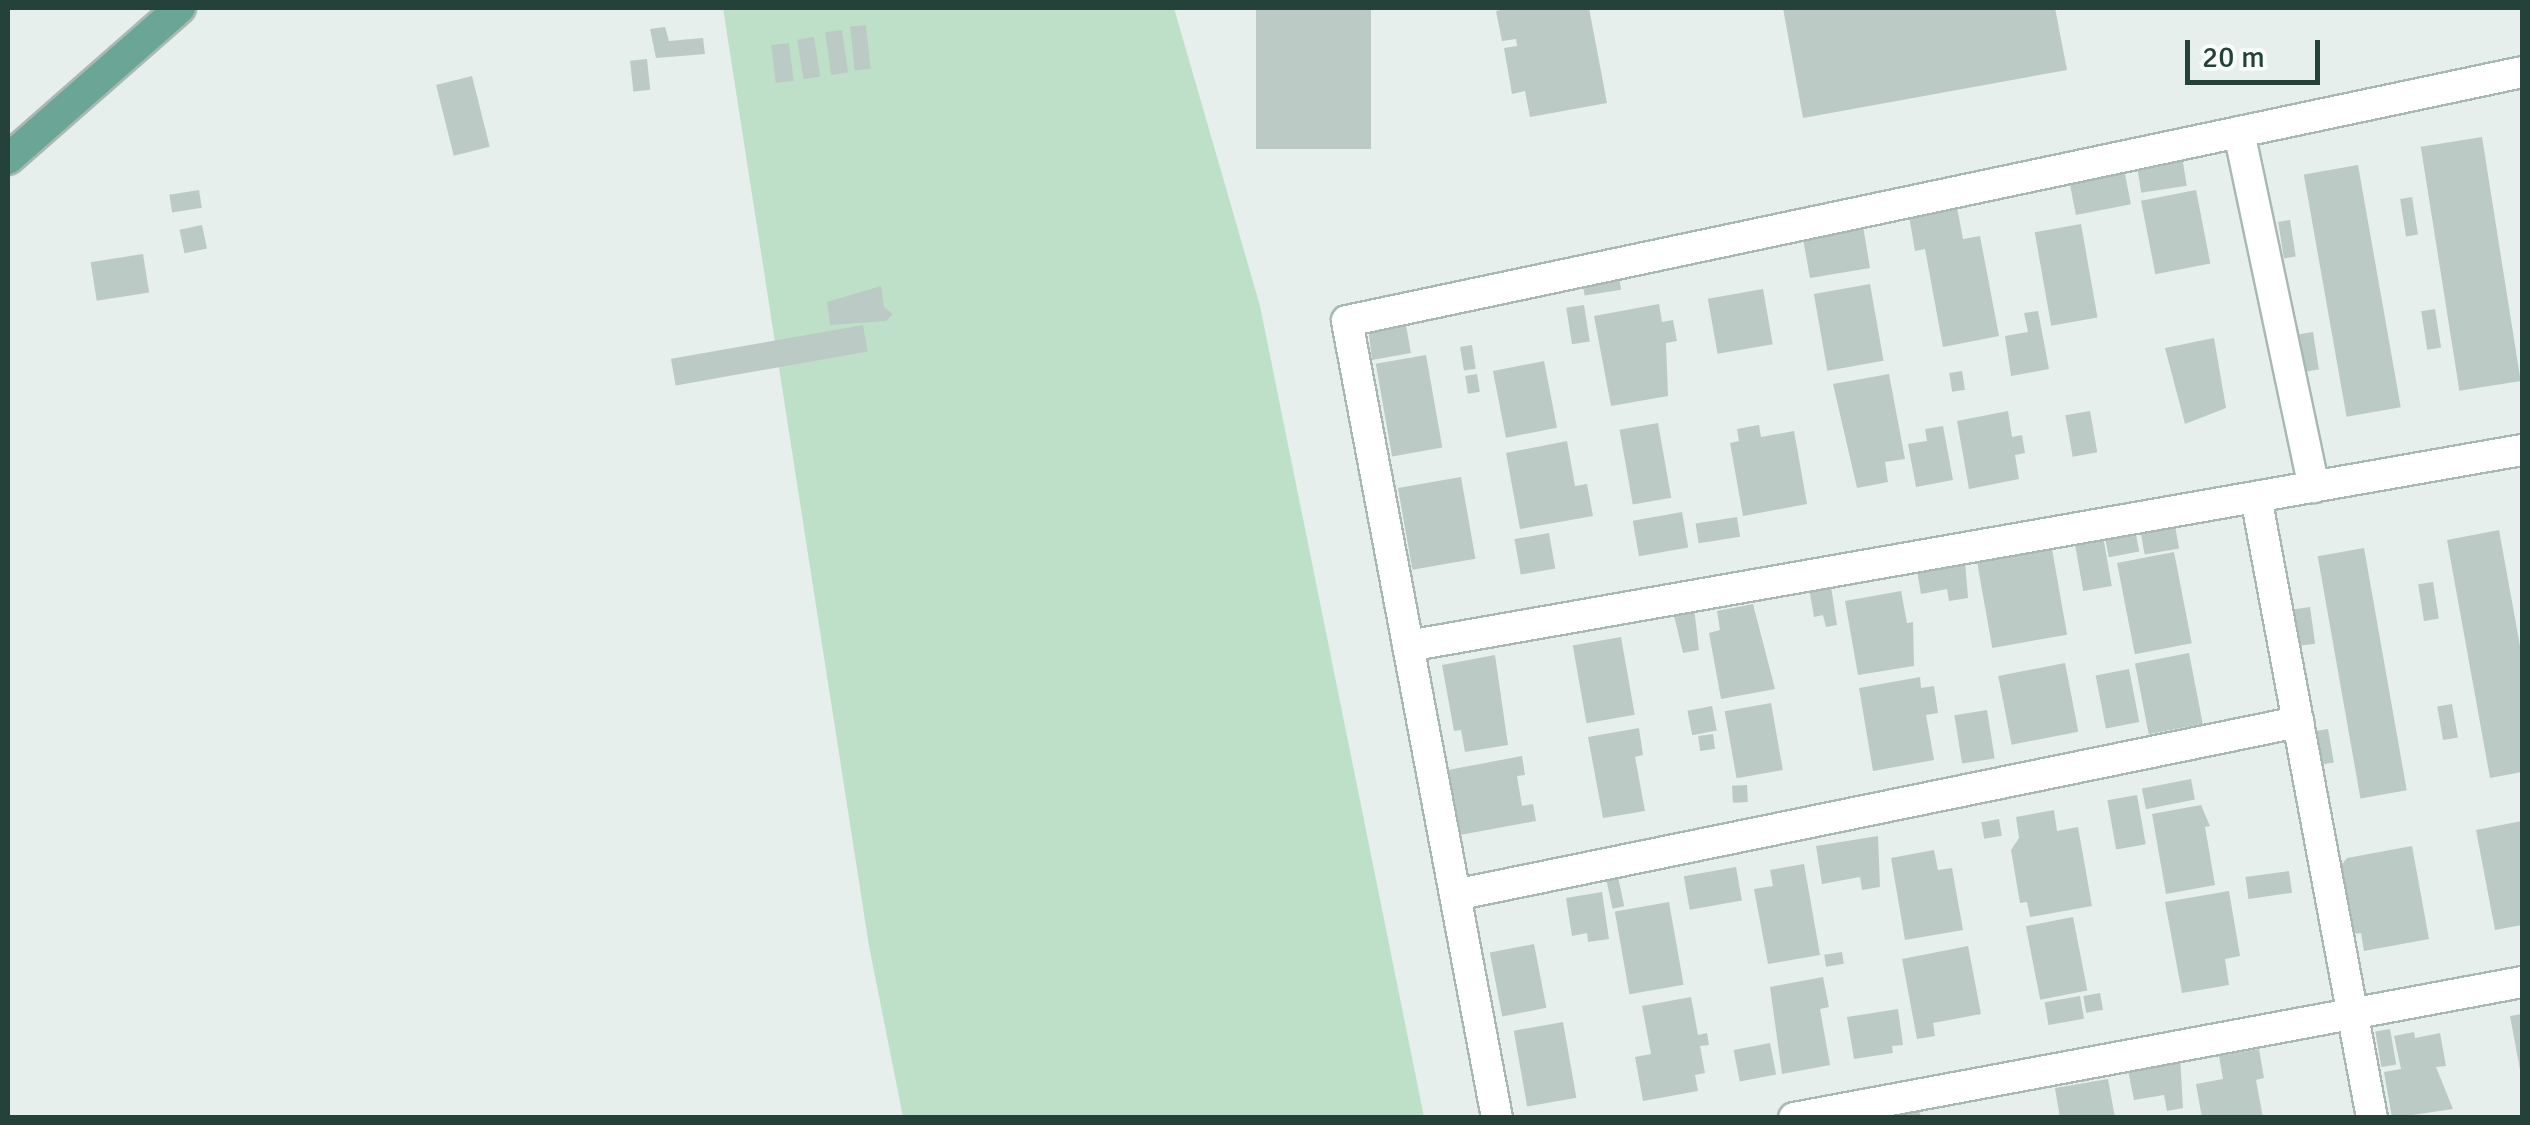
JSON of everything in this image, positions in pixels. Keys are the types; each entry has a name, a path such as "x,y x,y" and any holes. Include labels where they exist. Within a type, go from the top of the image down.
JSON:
{"main road":[{"path":"8,159 180,8"}],"street":[{"path":"1497,1118 1347,321 2522,72"},
{"path":"2239,132 2314,487"},
{"path":"1408,646 2522,450"},
{"path":"2256,497 2372,1118"},
{"path":"1455,895 2298,722"},
{"path":"1794,1118 2522,982"}],"green space":[{"path":"723,8 1174,8 1260,306 1424,1117 903,1117 869,946"}],"building":[{"path":"1256,8 1371,8 1371,149 1256,149"},
{"path":"1589,8 1607,103 1530,117 1525,91 1512,94 1504,48 1517,46 1516,39 1502,41 1496,11"},
{"path":"1783,8 2055,8 2067,70 1803,118"},
{"path":"866,25 871,69 855,70 850,27"},
{"path":"665,27 669,41 703,38 705,54 656,58 650,29"},
{"path":"842,30 848,73 831,75 825,32"},
{"path":"814,37 820,77 803,79 797,40"},
{"path":"789,43 794,81 776,83 771,45"},
{"path":"647,59 650,90 633,92 630,61"},
{"path":"472,76 490,147 454,156 436,85"},
{"path":"2482,137 2521,381 2459,391 2421,147"},
{"path":"2182,156 2187,186 2141,193 2137,163"},
{"path":"2358,165 2401,407 2347,417 2304,175"},
{"path":"2124,169 2131,204 2076,215 2069,180"},
{"path":"199,190 202,208 172,212 169,195"},
{"path":"2196,190 2210,264 2155,274 2141,201"},
{"path":"2412,197 2418,235 2406,236 2400,199"},
{"path":"1956,202 1963,239 1980,236 1999,336 1943,347 1925,249 1915,251 1908,210"},
{"path":"1862,220 1870,268 1810,278 1800,222"},
{"path":"2290,220 2296,257 2284,258 2278,222"},
{"path":"2081,224 2097,318 2051,326 2035,232"},
{"path":"202,225 207,248 184,253 180,230"},
{"path":"143,254 149,293 97,301 91,262"},
{"path":"1618,270 1621,290 1585,296 1581,276"},
{"path":"1870,284 1884,361 1827,371 1814,294"},
{"path":"881,286 884,307 893,314 886,321 830,325 827,302"},
{"path":"1763,289 1773,344 1718,354 1708,299"},
{"path":"1659,304 1662,322 1673,320 1677,341 1666,343 1668,396 1611,406 1594,316"},
{"path":"1584,305 1590,342 1572,344 1566,308"},
{"path":"2435,309 2441,348 2427,350 2421,311"},
{"path":"2038,311 2049,369 2011,376 2005,336 2028,332 2024,313"},
{"path":"1405,320 1411,353 1372,360 1369,335 1377,325"},
{"path":"863,325 868,352 676,385 671,359"},
{"path":"2313,332 2319,370 2305,372 2299,334"},
{"path":"2214,338 2226,408 2185,424 2165,348"},
{"path":"1472,345 1476,369 1464,371 1460,347"},
{"path":"1426,355 1442,448 1392,456 1376,364"},
{"path":"1544,361 1557,428 1506,438 1493,371"},
{"path":"1962,371 1965,390 1952,392 1949,373"},
{"path":"1477,374 1480,392 1468,394 1465,376"},
{"path":"1889,374 1905,459 1885,462 1888,482 1857,488 1833,384"},
{"path":"2008,411 2012,437 2022,435 2025,453 2015,455 2019,479 1969,489 1957,421"},
{"path":"2090,411 2097,452 2073,457 2065,415"},
{"path":"1658,423 1671,498 1633,505 1620,430"},
{"path":"1759,425 1761,437 1794,431 1807,504 1743,516 1730,443 1739,441 1737,429"},
{"path":"1943,426 1953,480 1916,487 1908,444 1927,441 1925,429"},
{"path":"1567,441 1575,486 1587,484 1593,516 1520,529 1506,453"},
{"path":"1461,477 1475,559 1412,570 1398,488"},
{"path":"1682,512 1688,547 1639,556 1633,521"},
{"path":"2173,514 2179,548 2145,555 2139,520"},
{"path":"1737,517 1740,537 1699,543 1696,524"},
{"path":"2133,519 2139,551 2109,557 2103,525"},
{"path":"2101,525 2112,586 2083,591 2072,530"},
{"path":"2499,530 2522,657 2522,772 2490,778 2447,540"},
{"path":"1549,533 1555,568 1521,575 1515,539"},
{"path":"2364,548 2407,790 2360,798 2318,556"},
{"path":"2052,549 2067,635 1992,648 1977,562"},
{"path":"1964,550 1968,598 1949,601 1947,589 1921,594 1915,559"},
{"path":"2174,552 2192,643 2135,654 2117,563"},
{"path":"1828,567 1837,625 1826,627 1823,615 1814,617 1806,571"},
{"path":"2433,582 2439,619 2424,621 2418,584"},
{"path":"1901,591 1907,623 1913,622 1914,666 1858,675 1845,601"},
{"path":"1693,599 1699,650 1683,653 1671,603"},
{"path":"1753,604 1775,689 1721,699 1709,633 1720,630 1717,611"},
{"path":"2310,607 2315,644 2299,646 2294,609"},
{"path":"1621,637 1635,715 1586,723 1573,646"},
{"path":"2189,653 2203,724 2149,734 2135,663"},
{"path":"1495,655 1508,745 1465,752 1461,730 1454,731 1442,665"},
{"path":"2065,663 2078,732 2012,745 1998,676"},
{"path":"2129,669 2139,722 2106,728 2096,675"},
{"path":"1920,677 1921,688 1934,686 1938,713 1926,715 1934,760 1873,771 1859,688"},
{"path":"1771,703 1783,770 1737,778 1725,711"},
{"path":"2452,704 2458,737 2443,740 2437,707"},
{"path":"1712,706 1717,731 1692,735 1687,711"},
{"path":"1987,710 1995,758 1962,764 1954,715"},
{"path":"1639,728 1643,755 1635,757 1645,811 1603,818 1588,737"},
{"path":"2328,729 2334,762 2319,765 2313,732"},
{"path":"1713,734 1715,749 1700,751 1698,736"},
{"path":"1522,756 1525,775 1517,776 1522,806 1533,804 1536,821 1460,835 1448,770"},
{"path":"2191,779 2195,800 2146,809 2142,789"},
{"path":"1747,785 1748,802 1733,803 1732,786"},
{"path":"2137,795 2146,844 2116,849 2107,800"},
{"path":"2201,805 2210,826 2205,827 2215,885 2166,894 2152,814"},
{"path":"2054,810 2057,831 2078,827 2092,906 2030,917 2027,902 2020,903 2011,850 2019,838 2016,817"},
{"path":"1999,819 2002,836 1984,839 1981,822"},
{"path":"2522,821 2522,925 2495,930 2476,830"},
{"path":"1878,836 1880,887 1862,890 1860,877 1822,884 1816,846"},
{"path":"2412,846 2429,939 2364,951 2361,933 2353,934 2341,865 2347,858"},
{"path":"1934,850 1938,870 1952,868 1963,930 1905,940 1891,858"},
{"path":"1804,864 1820,955 1768,964 1754,889 1773,886 1770,870"},
{"path":"1736,867 1742,900 1690,910 1684,876"},
{"path":"2289,871 2292,893 2248,899 2245,877"},
{"path":"1618,877 1624,906 1612,909 1606,879"},
{"path":"2229,891 2240,956 2225,959 2229,985 2182,993 2165,902"},
{"path":"1602,892 1609,939 1588,942 1587,933 1572,936 1566,898"},
{"path":"1669,902 1684,985 1629,994 1615,912"},
{"path":"2073,917 2087,991 2040,1000 2026,926"},
{"path":"1534,944 1546,1008 1502,1016 1490,953"},
{"path":"1968,946 1981,1014 1933,1023 1935,1036 1917,1039 1902,959"},
{"path":"1842,952 1844,964 1826,967 1824,955"},
{"path":"1823,977 1829,1007 1820,1009 1830,1065 1782,1074 1770,987"},
{"path":"2100,993 2103,1010 2086,1013 2083,996"},
{"path":"2080,996 2084,1019 2049,1025 2045,1002"},
{"path":"1691,997 1698,1035 1707,1033 1709,1045 1700,1046 1705,1073 1695,1075 1698,1091 1643,1101 1635,1057 1651,1054 1642,1006"},
{"path":"1898,1009 1903,1045 1892,1046 1893,1053 1854,1059 1847,1017"},
{"path":"2522,1014 2522,1075 2521,1075 2510,1016"},
{"path":"1563,1022 1576,1098 1527,1107 1514,1031"},
{"path":"2390,1029 2396,1064 2381,1067 2375,1032"},
{"path":"2414,1032 2415,1038 2440,1033 2446,1066 2436,1067 2453,1109 2392,1118 2384,1072 2401,1069 2394,1036"},
{"path":"1770,1043 1776,1074 1740,1081 1734,1050"},
{"path":"2259,1049 2264,1078 2256,1080 2263,1118 2202,1118 2196,1084 2223,1079 2219,1056"},
{"path":"2180,1056 2183,1108 2167,1111 2164,1095 2134,1100 2127,1065"},
{"path":"2108,1079 2115,1118 2060,1118 2055,1088"},
{"path":"1919,1107 1921,1118 1877,1118"}]}
